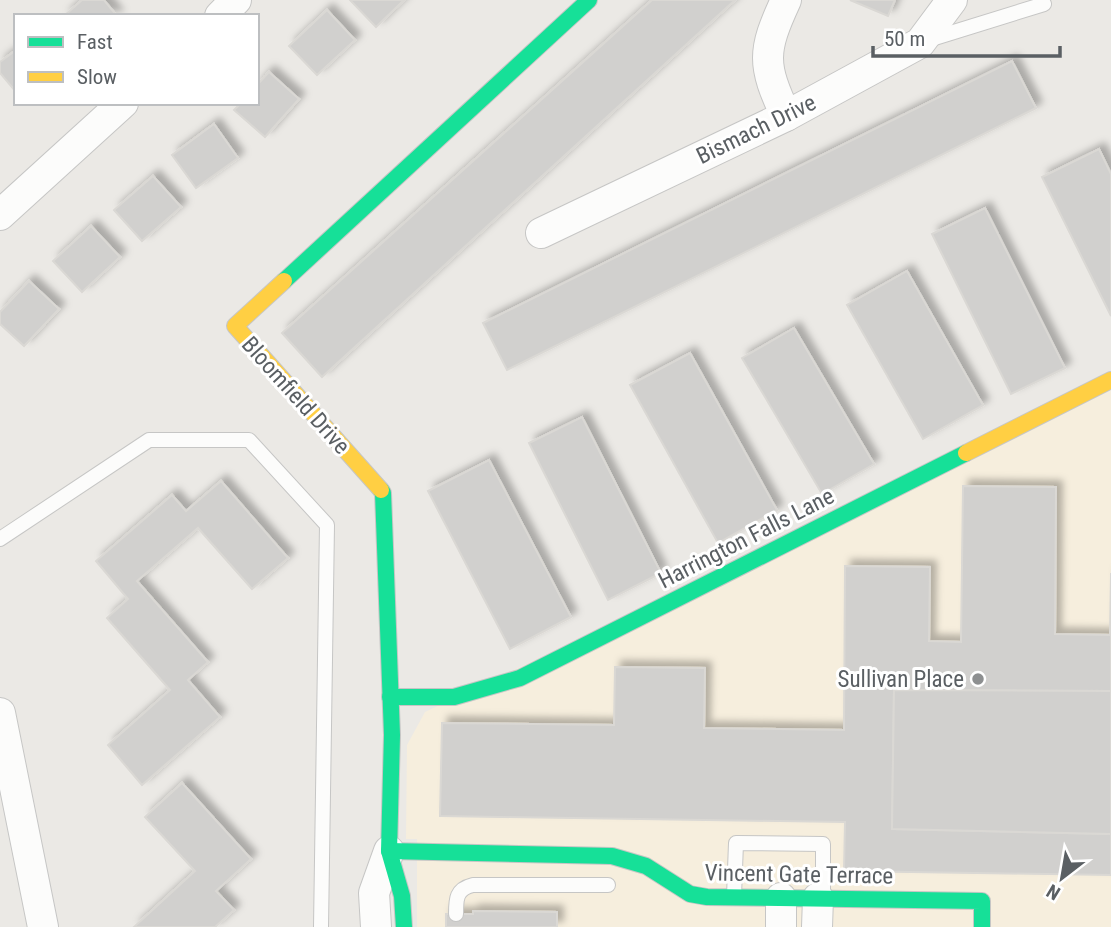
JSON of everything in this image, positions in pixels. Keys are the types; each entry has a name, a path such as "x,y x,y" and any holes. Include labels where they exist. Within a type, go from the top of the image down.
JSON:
{"street":[{"path":"222,14 236,0"},
{"name":"Bloomfield Drive","path":"404,927 402,896 389,851 392,734 383,493 235,326 589,0"},
{"path":"786,0 772,30 766,56 771,84 786,116"},
{"name":"Bismach Drive","path":"541,233 786,116 920,43 952,0"},
{"path":"0,215 121,105"},
{"name":"Harrington Falls Lane","path":"390,697 454,697 520,678 1111,380"},
{"path":"0,713 43,927"},
{"name":"Bloomfield Drive","path":"376,927 374,893 379,872 389,851"},
{"name":"Vincent Gate Terrace","path":"389,851 612,856 646,866 690,894 734,897 781,913 819,908 982,901 982,927"}],"lane":[{"path":"920,43 1044,4"},
{"path":"0,539 149,440 249,440 327,525 321,927"},
{"path":"734,897 736,842 823,844 819,908"},
{"path":"456,914 458,893 473,885 608,886"}],"shaded area":[{"path":"1111,390 1111,927 417,927 417,839 406,839 407,745 425,712"}],"building":[{"path":"82,0 104,0 115,14 66,14"},
{"path":"350,0 404,0 376,27"},
{"path":"652,0 735,0 322,377 282,333"},
{"path":"850,0 895,0 888,16"},
{"path":"327,10 355,40 317,75 289,46"},
{"path":"14,52 14,90 0,73 0,62"},
{"path":"1012,61 1036,108 507,370 483,323"},
{"path":"269,72 299,99 265,137 234,110 239,105 259,105 259,83"},
{"path":"214,124 238,158 196,188 172,155"},
{"path":"1099,149 1111,174 1111,316 1042,177"},
{"path":"153,176 181,207 142,241 114,210"},
{"path":"985,208 1065,368 1011,394 932,234"},
{"path":"91,226 120,257 82,292 53,261"},
{"path":"907,271 983,405 923,439 847,305"},
{"path":"29,281 59,309 24,346 0,324 0,312"},
{"path":"794,328 874,464 822,494 742,358"},
{"path":"690,353 777,510 718,543 630,385"},
{"path":"582,417 661,573 608,600 529,443"},
{"path":"489,460 571,617 510,649 428,491"},
{"path":"221,481 288,558 252,589 198,528 137,581 208,662 188,680 220,717 142,785 108,745 170,690 107,618 128,599 96,561 172,495 186,511"},
{"name":"Sullivan Place","path":"963,486 1056,487 1055,634 1110,635 1111,573 1111,691 894,690 892,829 1111,834 1111,875 844,871 845,822 440,816 442,723 614,725 615,667 705,668 704,728 844,730 845,566 930,567 929,641 961,642"},
{"path":"894,690 1111,691 1111,834 892,829"},
{"path":"182,783 251,859 216,891 234,910 215,927 134,927 195,871 145,817"},
{"path":"473,911 557,912 557,927 446,927 446,914 473,914"}],"traffic: fast":[{"path":"284,281 589,0"},
{"path":"390,697 454,697 520,678 966,453"},
{"path":"381,490 392,735 389,851 402,896 404,927"},
{"path":"389,851 612,856 646,866 690,894 707,897 982,901 982,927"}],"traffic: slow":[{"path":"284,281 235,326 381,490"},
{"path":"966,453 1111,380"}],"place":[{"name":"Sullivan Place","path":"978,679"}]}
